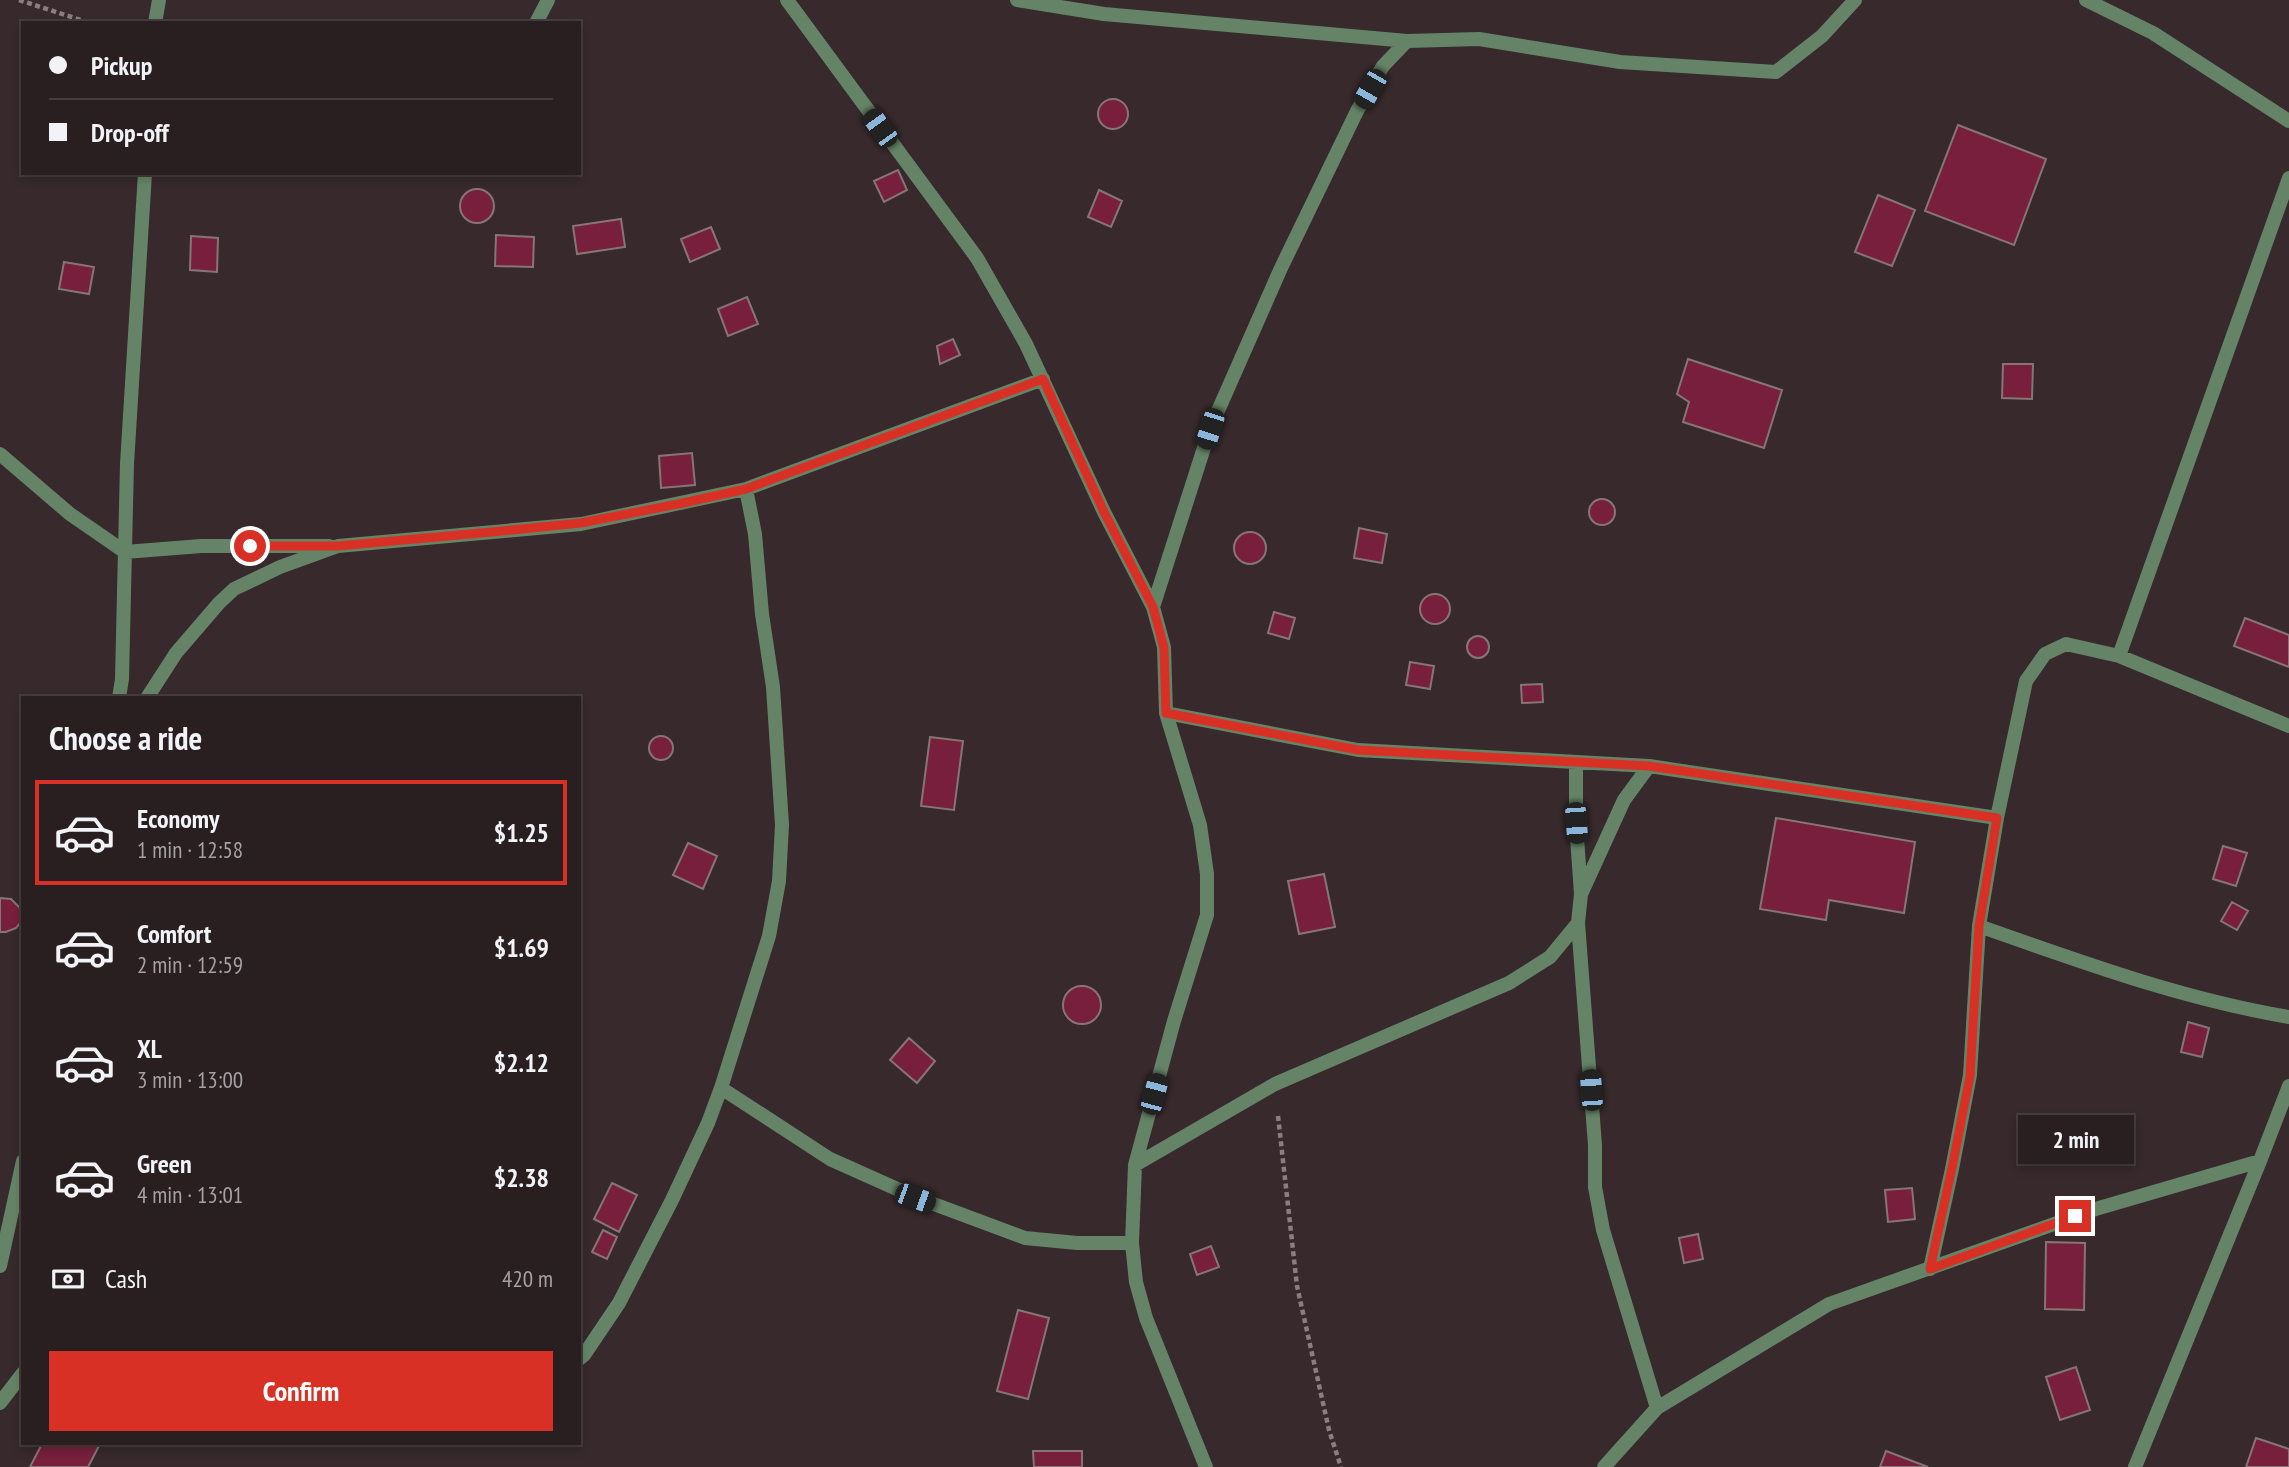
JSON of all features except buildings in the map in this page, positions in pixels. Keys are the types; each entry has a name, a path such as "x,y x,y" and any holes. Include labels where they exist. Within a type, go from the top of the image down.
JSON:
{"street":[{"path":"155,21 159,0"},
{"path":"537,21 548,0"},
{"path":"787,0 977,258 1026,344 1104,512 1153,607 1164,648 1166,713 1200,825 1207,874 1207,915 1174,1021 1135,1164 1132,1243 1136,1282 1146,1318 1206,1467"},
{"path":"1017,0 1104,14 1407,41 1479,39 1620,62 1776,72 1822,36 1855,0"},
{"path":"2086,0 2153,33 2289,121"},
{"path":"1153,607 1210,429 1276,281 1357,111 1383,66 1407,41"},
{"path":"119,696 122,679 127,464 145,175"},
{"path":"2119,656 2289,178"},
{"path":"0,454 70,514 125,552 201,546 338,546 581,523 746,489 1043,379"},
{"path":"581,1357 619,1303 708,1123 769,936 779,881 782,825 773,687 762,614 755,534 746,489"},
{"path":"148,696 176,653 234,589 280,567 338,546"},
{"path":"1930,1269 1970,1076 1979,926 1997,818 2026,681 2045,654 2066,644 2119,656 2289,726"},
{"path":"1166,713 1358,750 1649,766 1997,818"},
{"path":"1576,762 1576,823 1581,894 1578,923 1595,1145 1595,1187 1603,1230 1657,1408"},
{"path":"1581,894 1624,800 1649,766"},
{"path":"1135,1164 1275,1084 1509,983 1550,957 1578,923"},
{"path":"1979,926 2125,977 2237,1008 2289,1017"},
{"path":"2135,1467 2289,1086"},
{"path":"721,1088 830,1159 915,1198 1025,1238 1077,1243 1132,1243"},
{"path":"1604,1467 1657,1408 1829,1304 2099,1208 2260,1161"},
{"path":"0,1266 21,1170"},
{"path":"0,1403 21,1376"}],"path":[{"path":"19,0 84,21"},
{"path":"1275,1084 1297,1286 1329,1430 1341,1467"}],"route":[{"path":"250,546 338,546 492,532 581,523 683,503 746,489 1043,379 1104,512 1153,607 1164,648 1166,713 1358,750 1649,766 1997,818 1979,926 1970,1076 1930,1269 2075,1216"}]}
